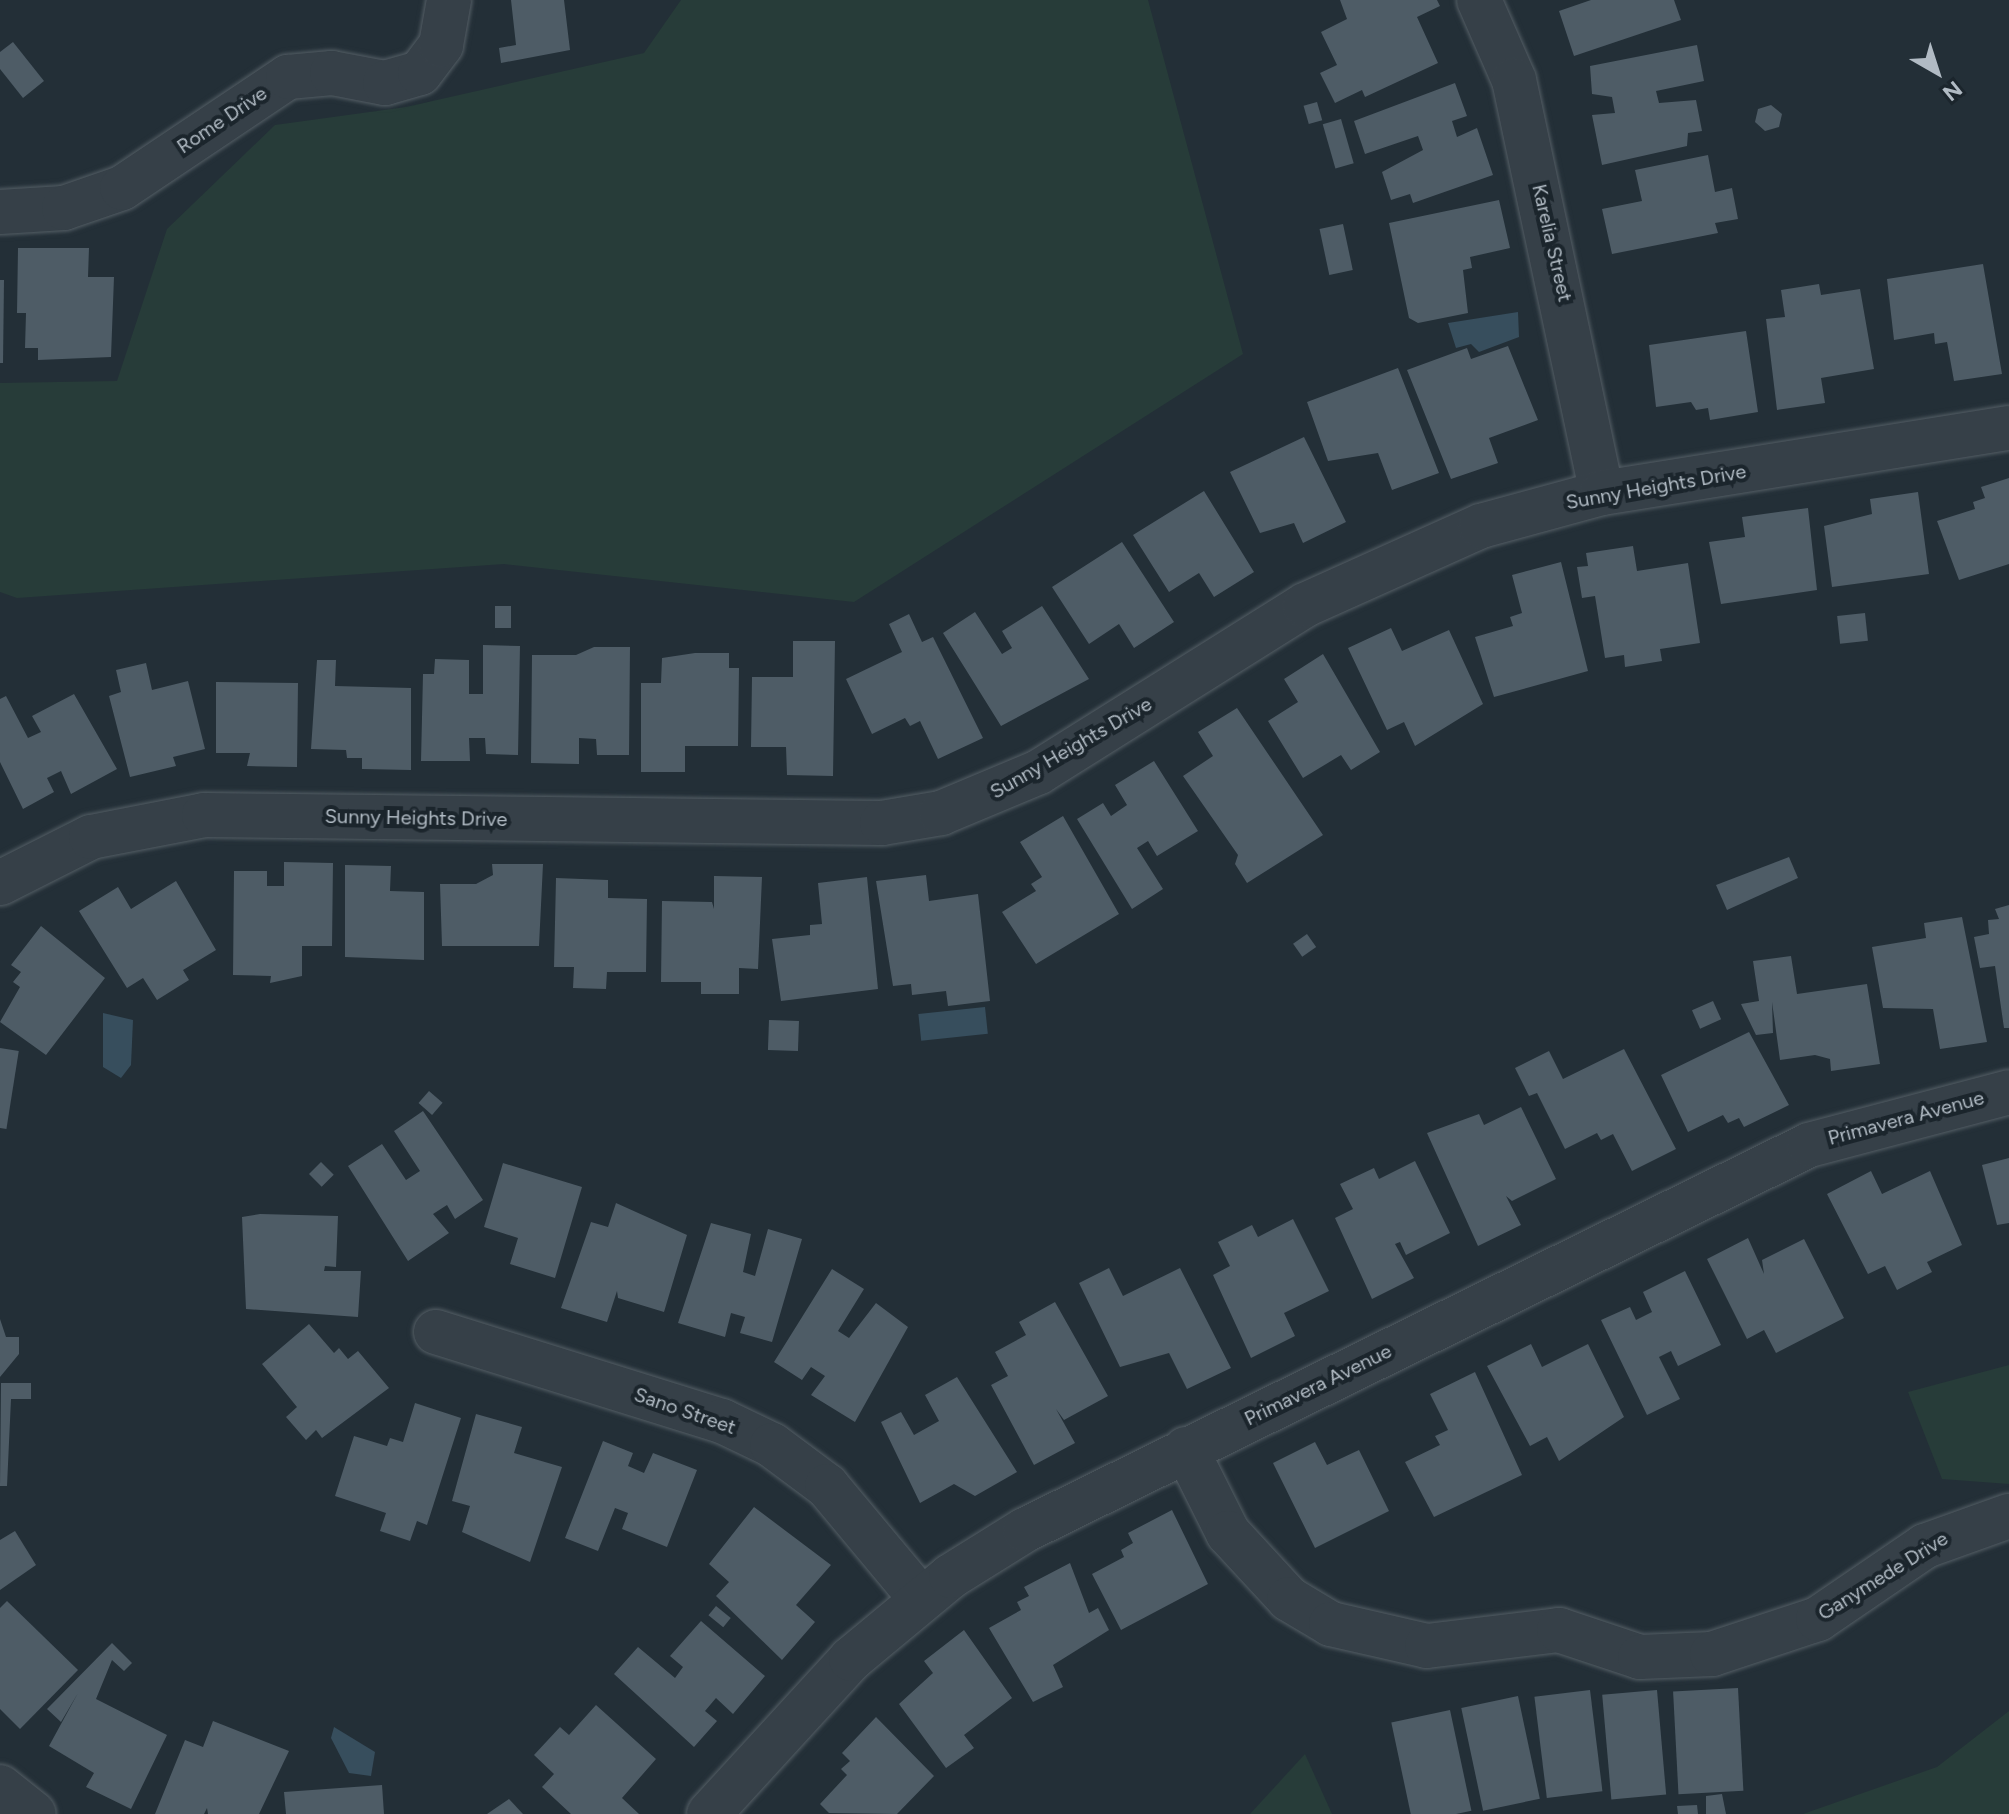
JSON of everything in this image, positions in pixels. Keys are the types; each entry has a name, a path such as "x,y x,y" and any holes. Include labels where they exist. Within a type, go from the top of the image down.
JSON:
{"street":[{"name":"Rome Drive","path":"0,212 64,208 122,188 288,77 332,73 385,83 420,73 441,45 449,0"},
{"name":"Karelia Street","path":"1479,0 1518,96 1602,493"},
{"name":"Sunny Heights Drive","path":"0,883 91,837 204,815 882,823 941,813 1039,772 1305,605 1394,560 1602,493 2009,428"},
{"name":"Primavera Avenue","path":"709,1814 851,1659 921,1599 1025,1530 1809,1145 2009,1092"},
{"name":"Sano Street","path":"436,1332 722,1421 772,1445 827,1486 921,1599"},
{"name":"Ganymede Drive","path":"1186,1449 1228,1533 1289,1599 1343,1628 1427,1646 1559,1630 1640,1657 1712,1654 1818,1619 1925,1546 2009,1516"},
{"path":"0,1787 34,1814"}],"green space":[{"path":"681,0 1148,0 1243,354 854,602 504,564 17,598 0,592 0,383 117,381 167,229 275,125 406,107 644,53"},
{"path":"2009,1365 2009,1484 1942,1479 1908,1392"},
{"path":"2009,1711 2009,1814 1803,1814 1937,1767"},
{"path":"1305,1754 1332,1814 1250,1814"}],"water":[{"path":"1518,312 1519,337 1479,352 1471,344 1456,348 1448,323"},
{"path":"985,1007 988,1034 921,1041 918,1014"},
{"path":"103,1013 133,1020 131,1065 121,1078 103,1067"},
{"path":"334,1727 375,1752 371,1776 349,1773 331,1738"}],"building":[{"path":"511,0 564,0 570,50 501,63 499,48 516,45"},
{"path":"1340,0 1437,0 1440,6 1417,17 1438,63 1365,97 1362,90 1335,103 1320,73 1337,65 1321,32 1347,19"},
{"path":"1591,0 1674,0 1681,20 1574,56 1559,11"},
{"path":"13,42 44,81 23,98 0,69 0,52"},
{"path":"1697,45 1704,81 1656,91 1659,103 1696,100 1702,131 1688,133 1687,146 1602,165 1592,115 1615,113 1612,97 1592,94 1590,66"},
{"path":"1455,83 1467,116 1452,121 1457,137 1477,128 1493,175 1413,203 1410,194 1391,200 1382,172 1423,150 1418,136 1365,154 1354,121"},
{"path":"1317,102 1322,120 1309,124 1304,106"},
{"path":"1771,105 1782,114 1779,127 1765,131 1755,122 1758,109"},
{"path":"1341,119 1354,163 1335,168 1323,124"},
{"path":"1708,155 1715,192 1732,188 1738,219 1715,223 1718,233 1612,254 1602,209 1642,201 1635,170"},
{"path":"1499,200 1510,248 1470,257 1472,268 1463,270 1468,313 1418,323 1409,318 1389,223"},
{"path":"1343,224 1353,270 1329,275 1320,229"},
{"path":"18,248 89,248 88,277 114,277 111,357 38,360 38,348 25,348 26,313 17,313"},
{"path":"1983,264 2002,374 1954,381 1947,342 1935,344 1934,333 1894,340 1887,279"},
{"path":"0,280 4,280 3,363 0,363"},
{"path":"1819,284 1821,295 1860,289 1874,369 1821,378 1825,403 1777,410 1766,319 1785,317 1781,290"},
{"path":"1746,331 1758,412 1710,420 1708,408 1696,410 1691,402 1656,407 1649,345"},
{"path":"1508,346 1538,420 1489,438 1498,463 1451,479 1407,370 1467,348 1471,359"},
{"path":"1398,368 1439,473 1392,490 1378,453 1328,461 1307,402"},
{"path":"1304,437 1346,522 1303,543 1294,523 1260,533 1230,472"},
{"path":"2009,478 2009,564 1959,580 1937,521 1975,509 1973,502 1985,498 1981,487"},
{"path":"1204,491 1254,572 1214,597 1199,573 1169,592 1133,535"},
{"path":"1918,492 1929,574 1832,587 1824,526 1872,514 1870,499"},
{"path":"1808,508 1817,590 1721,604 1709,542 1745,537 1742,517"},
{"path":"1122,542 1174,622 1134,648 1119,624 1089,644 1052,587"},
{"path":"1633,546 1637,571 1688,563 1700,643 1660,649 1662,661 1625,667 1624,655 1605,658 1595,596 1582,598 1577,567 1588,566 1586,553"},
{"path":"1561,562 1588,671 1494,697 1475,637 1513,626 1510,617 1522,613 1512,575"},
{"path":"495,606 511,606 511,628 495,628"},
{"path":"1042,606 1089,679 1001,726 943,633 975,612 1002,654 1012,648 1002,631"},
{"path":"1865,613 1868,641 1840,644 1837,616"},
{"path":"909,614 922,642 933,637 983,738 938,759 920,721 910,726 905,718 872,734 846,679 902,652 889,624"},
{"path":"1391,628 1402,651 1449,630 1483,704 1415,746 1404,722 1387,730 1348,648"},
{"path":"793,641 835,641 833,776 787,775 786,747 751,747 752,677 793,677"},
{"path":"483,645 520,646 518,755 486,754 485,738 469,738 470,761 421,761 423,674 434,674 435,659 469,660 469,694 483,694"},
{"path":"594,647 630,647 629,755 597,755 596,739 579,738 579,764 531,763 532,655 576,655"},
{"path":"695,653 729,653 729,668 739,668 738,746 685,746 685,772 641,772 641,683 661,683 662,658"},
{"path":"1323,654 1380,752 1351,770 1341,755 1303,778 1268,721 1298,702 1284,679"},
{"path":"317,660 336,660 335,686 411,688 411,770 362,769 362,758 347,758 346,750 311,749"},
{"path":"146,663 152,690 188,681 205,749 173,757 176,766 130,777 109,696 121,692 116,670"},
{"path":"216,682 298,683 297,767 247,766 250,753 216,753"},
{"path":"74,694 117,769 71,794 61,771 47,778 54,792 23,809 0,762 0,699 6,696 28,738 41,732 32,716"},
{"path":"1237,708 1323,835 1247,883 1235,864 1238,855 1183,776 1213,756 1198,732"},
{"path":"1154,761 1198,831 1157,856 1148,841 1137,848 1163,889 1132,909 1077,819 1103,803 1111,816 1127,805 1115,785"},
{"path":"1063,816 1119,914 1036,964 1002,912 1036,891 1031,884 1042,877 1020,842"},
{"path":"1789,857 1798,878 1727,910 1716,885"},
{"path":"284,862 333,863 332,946 302,946 302,976 270,983 271,976 233,975 234,871 267,871 267,886 284,886"},
{"path":"492,864 543,864 539,946 442,946 440,884 476,884 493,875"},
{"path":"345,865 391,866 390,891 424,892 424,960 345,957"},
{"path":"926,875 929,901 978,894 990,1001 948,1006 946,991 912,995 911,984 893,986 876,881"},
{"path":"714,876 762,877 758,969 739,968 739,994 701,994 701,982 661,982 662,901 712,902 714,909"},
{"path":"867,877 878,989 781,1001 772,939 810,935 810,925 822,924 818,883"},
{"path":"556,878 608,880 608,898 647,899 646,972 607,972 606,989 573,988 574,967 554,967"},
{"path":"176,881 216,950 183,970 189,980 157,1000 143,978 127,988 79,911 118,887 131,909"},
{"path":"2009,905 2009,1028 2004,1028 1995,966 1980,968 1974,937 1989,934 1988,920 1999,919 1995,909"},
{"path":"1962,917 1987,1042 1940,1049 1933,1009 1883,1008 1872,947 1926,938 1924,923"},
{"path":"41,926 105,978 46,1055 0,1022 20,987 13,982 21,972 11,965"},
{"path":"1307,934 1316,947 1302,957 1293,944"},
{"path":"1791,956 1797,994 1867,984 1880,1064 1831,1071 1830,1059 1815,1055 1780,1060 1772,1002 1773,1033 1756,1035 1741,1004 1759,1001 1753,961"},
{"path":"1713,1001 1721,1019 1700,1029 1692,1010"},
{"path":"769,1020 799,1021 798,1051 768,1050"},
{"path":"1749,1032 1789,1105 1744,1127 1739,1118 1728,1123 1723,1115 1688,1132 1661,1075"},
{"path":"0,1048 19,1051 6,1129 0,1128"},
{"path":"1624,1049 1676,1149 1632,1171 1613,1134 1601,1140 1597,1133 1565,1149 1537,1093 1529,1096 1515,1068 1549,1051 1563,1079"},
{"path":"429,1091 443,1103 432,1115 419,1103"},
{"path":"1521,1107 1556,1179 1512,1201 1506,1196 1521,1225 1478,1246 1427,1133 1479,1114 1484,1125"},
{"path":"423,1111 483,1200 455,1219 447,1205 433,1214 449,1233 408,1261 348,1166 382,1144 406,1180 420,1171 394,1131"},
{"path":"2009,1158 2009,1223 1997,1225 1982,1165"},
{"path":"1415,1161 1450,1233 1406,1255 1400,1242 1395,1244 1414,1278 1372,1299 1335,1218 1353,1209 1340,1184 1374,1168 1379,1179"},
{"path":"321,1162 334,1175 322,1187 309,1174"},
{"path":"503,1163 582,1187 555,1278 510,1264 518,1238 484,1227"},
{"path":"1871,1171 1882,1194 1930,1171 1962,1245 1927,1262 1932,1272 1897,1290 1885,1266 1868,1274 1827,1194"},
{"path":"616,1203 687,1235 664,1312 618,1298 617,1291 607,1322 561,1308 591,1222 608,1227"},
{"path":"260,1214 338,1216 336,1267 325,1266 324,1271 361,1271 358,1317 246,1309 242,1217"},
{"path":"1293,1219 1329,1291 1284,1313 1295,1336 1251,1358 1213,1275 1230,1266 1218,1242 1252,1225 1258,1237"},
{"path":"711,1223 751,1234 743,1272 755,1276 768,1229 802,1239 772,1342 740,1333 745,1317 731,1313 725,1337 678,1323"},
{"path":"1748,1238 1764,1274 1762,1260 1804,1239 1844,1318 1776,1353 1764,1330 1747,1339 1707,1259"},
{"path":"1109,1268 1123,1296 1180,1268 1231,1368 1187,1389 1169,1353 1120,1367 1079,1283"},
{"path":"832,1269 864,1289 838,1331 849,1338 876,1303 908,1327 855,1422 811,1395 825,1376 811,1367 802,1380 774,1362"},
{"path":"1685,1271 1721,1345 1678,1366 1671,1351 1659,1357 1680,1399 1647,1415 1601,1320 1630,1307 1636,1320 1652,1312 1643,1292"},
{"path":"1055,1302 1108,1396 1064,1420 1056,1409 1075,1443 1034,1465 991,1385 1008,1376 995,1352 1026,1335 1019,1322"},
{"path":"0,1319 6,1337 19,1337 19,1354 0,1377"},
{"path":"309,1324 334,1353 339,1348 348,1359 358,1351 389,1388 322,1438 316,1430 306,1440 286,1417 297,1407 262,1364"},
{"path":"1531,1344 1542,1367 1588,1344 1624,1417 1559,1461 1547,1437 1530,1446 1487,1366"},
{"path":"1475,1372 1522,1475 1434,1517 1405,1462 1440,1445 1435,1436 1448,1430 1430,1394"},
{"path":"957,1377 1017,1472 975,1496 954,1484 920,1503 881,1422 901,1412 914,1435 939,1421 925,1395"},
{"path":"1,1383 31,1383 31,1399 11,1399 7,1486 0,1486"},
{"path":"415,1403 461,1418 427,1525 417,1521 410,1541 380,1531 386,1513 335,1496 354,1436 387,1446 390,1438 403,1442"},
{"path":"476,1414 522,1427 514,1453 562,1467 530,1562 462,1532 470,1506 452,1501"},
{"path":"603,1441 633,1453 628,1466 644,1473 653,1453 697,1470 667,1547 622,1529 628,1513 615,1508 598,1551 565,1538"},
{"path":"1315,1442 1327,1465 1359,1450 1389,1511 1315,1548 1273,1463"},
{"path":"754,1507 831,1565 796,1605 815,1622 782,1660 716,1596 729,1582 709,1564"},
{"path":"1172,1510 1208,1584 1121,1630 1092,1574 1124,1557 1121,1550 1133,1543 1128,1533"},
{"path":"15,1531 36,1565 0,1590 0,1540"},
{"path":"1070,1563 1089,1613 1098,1608 1109,1630 1053,1665 1063,1687 1033,1702 989,1628 1021,1610 1017,1602 1029,1596 1024,1587"},
{"path":"7,1601 78,1670 20,1729 0,1709 0,1608"},
{"path":"716,1606 731,1618 723,1627 708,1615"},
{"path":"701,1621 765,1676 733,1714 716,1698 705,1711 717,1721 694,1747 614,1674 638,1647 675,1678 683,1667 670,1656"},
{"path":"964,1630 1012,1698 964,1735 974,1748 946,1768 899,1704 933,1673 924,1661"},
{"path":"112,1643 132,1663 124,1671 112,1660 96,1699 167,1735 131,1809 86,1787 94,1773 49,1746 78,1693 61,1722 47,1709"},
{"path":"1738,1688 1743,1791 1678,1794 1673,1691"},
{"path":"1590,1690 1602,1791 1547,1798 1534,1697"},
{"path":"1657,1690 1666,1795 1611,1799 1602,1695"},
{"path":"1518,1696 1540,1799 1483,1811 1461,1708"},
{"path":"596,1705 656,1759 622,1798 639,1814 571,1814 542,1787 554,1774 534,1755 560,1727 569,1735"},
{"path":"1450,1710 1471,1811 1456,1814 1411,1814 1391,1722"},
{"path":"876,1717 934,1776 897,1814 829,1813 820,1804 847,1775 841,1769 850,1761 842,1753"},
{"path":"213,1721 289,1751 259,1814 208,1814 207,1808 204,1814 155,1814 185,1740 203,1747"},
{"path":"382,1785 384,1814 286,1814 284,1792"},
{"path":"1722,1794 1726,1814 1706,1814 1706,1796"},
{"path":"509,1799 523,1814 487,1814"},
{"path":"1697,1805 1698,1814 1678,1814 1677,1806"}]}
